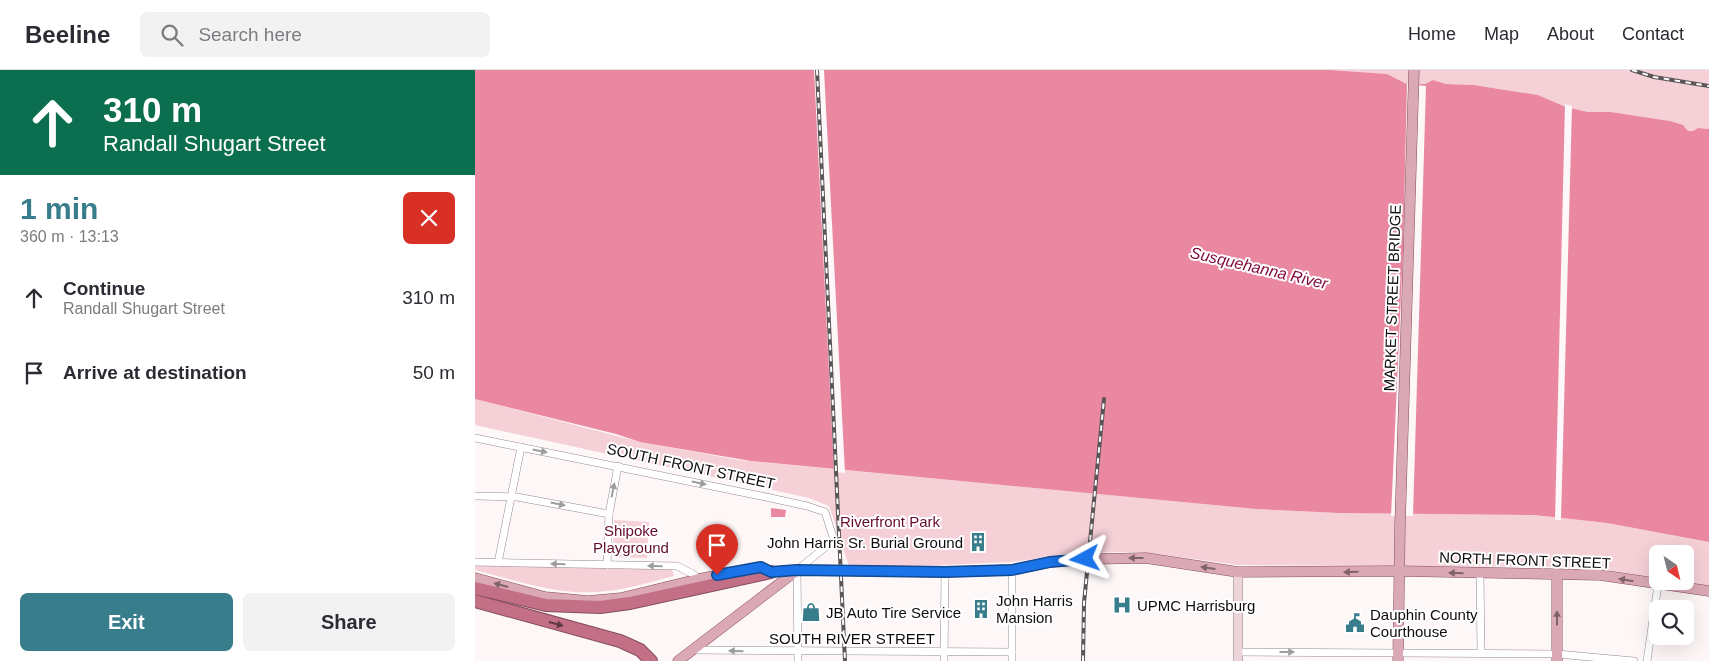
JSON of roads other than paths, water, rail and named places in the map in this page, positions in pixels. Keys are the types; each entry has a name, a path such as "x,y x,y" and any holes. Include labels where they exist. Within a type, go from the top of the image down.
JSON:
{"highway":[{"path":"475,588 546,605 600,607 630,603 771,572"},
{"path":"475,601 603,636 651,661"}],"main road":[{"name":"MARKET STREET BRIDGE","path":"1398,657 1400,526 1414,74"},
{"path":"475,578 545,596 588,601 621,598 699,579 761,567 771,572 797,570 945,572 1012,570 1050,562 1090,559 1146,558 1238,572 1399,571"},
{"path":"678,661 797,570"},
{"name":"NORTH FRONT STREET","path":"1399,571 1600,575 1649,583"},
{"path":"1238,572 1238,657"},
{"path":"1557,574 1557,657"},
{"name":"NORTH FRONT STREET","path":"1694,589 1709,591"}],"street":[{"name":"SOUTH FRONT STREET","path":"475,438 791,502 825,512 833,541 797,570"},
{"path":"498,563 521,447"},
{"path":"607,565 609,514 617,466"},
{"path":"475,496 517,497 609,514"},
{"path":"475,562 677,566 699,579"},
{"path":"797,570 798,661"},
{"path":"1012,570 1012,661"},
{"path":"944,661 945,572"},
{"path":"1480,573 1481,653"},
{"path":"1647,661 1657,590"},
{"name":"SOUTH RIVER STREET","path":"692,650 1012,652"},
{"path":"1238,657 1398,657 1481,653 1633,661"}],"water":[{"name":"Susquehanna River","path":"475,70 1331,70 1387,74 1407,84 1425,84 1433,80 1446,84 1474,85 1538,95 1566,107 1588,112 1611,112 1670,121 1683,125 1688,131 1698,128 1709,129 1709,542 1607,523 1534,515 1338,513 1256,509 751,461 640,442 616,434 475,399"},
{"path":"771,508 786,510 785,517 771,517"}],"railway":[{"path":"817,70 845,661"},
{"path":"1632,70 1654,77 1709,86"},
{"path":"1083,661 1084,603 1104,399"}],"place":[{"name":"John Harris Sr. Burial Ground","path":"978,542"},
{"name":"UPMC Harrisburg","path":"1122,605"},
{"name":"John Harris Mansion","path":"981,609"},
{"name":"JB Auto Tire Service","path":"811,612"},
{"name":"Dauphin County Courthouse","path":"1355,623"}],"park label":[{"name":"Riverfront Park","path":"890,521"},
{"name":"Shipoke Playground","path":"631,538"}]}
